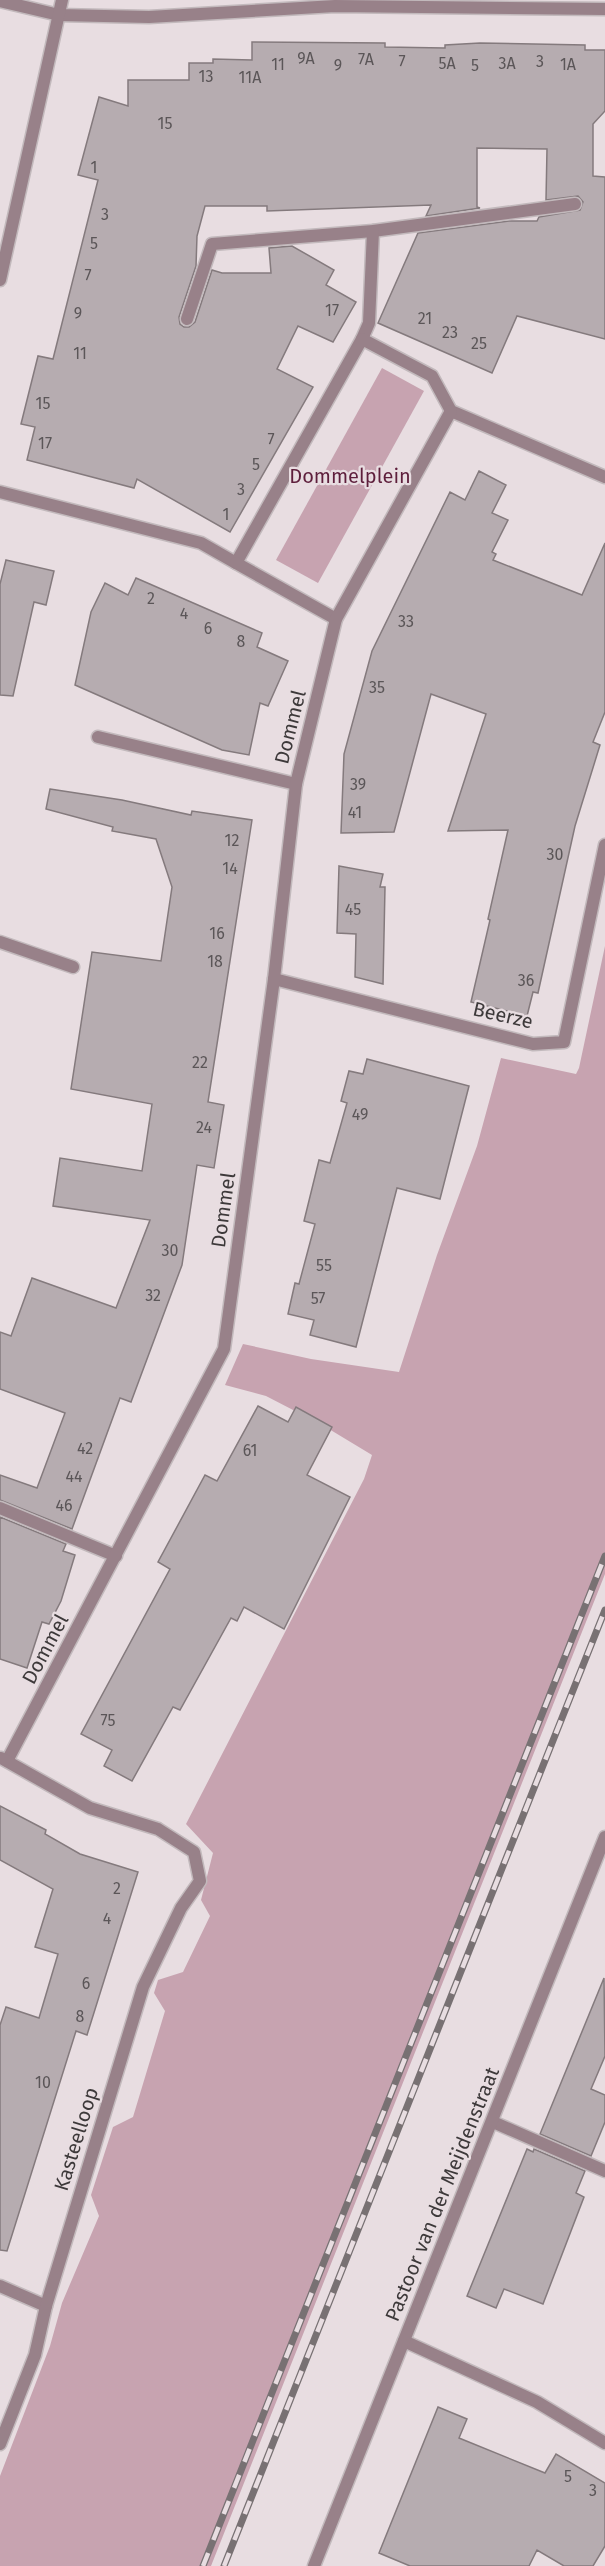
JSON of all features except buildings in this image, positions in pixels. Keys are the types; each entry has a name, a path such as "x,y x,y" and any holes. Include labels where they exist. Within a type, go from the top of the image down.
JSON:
{"street":[{"path":"0,280 62,0"},
{"path":"0,1 59,15 149,17 335,6 605,9"},
{"path":"187,319 212,244 373,231 575,204"},
{"path":"236,563 369,323 373,231"},
{"path":"362,339 432,376 451,411 605,477"},
{"name":"Dommel","path":"194,1852 158,1829 90,1808 4,1759 116,1556 224,1349 274,979 296,784 336,619 451,411"},
{"path":"0,492 201,543 336,619"},
{"path":"98,738 296,784"},
{"name":"Beerze","path":"274,979 533,1044 564,1042 605,844"},
{"path":"0,942 73,967"},
{"path":"0,1508 116,1556"},
{"name":"Pastoor van der Meijdenstraat","path":"314,2566 605,1837"},
{"name":"Kasteelloop","path":"0,2444 35,2355 46,2306 143,1987 181,1908 201,1881 194,1852"},
{"path":"493,2122 605,2171"},
{"path":"0,2286 46,2306"},
{"path":"404,2341 537,2402 605,2443"}],"green space":[{"name":"Dommelplein","path":"382,368 424,391 318,583 276,560"},
{"path":"605,946 605,1574 211,2566 0,2566 0,2476 50,2346 62,2303 99,2216 91,2195 113,2127 133,2117 165,2011 154,1993 158,1980 183,1972 210,1916 201,1900 213,1853 186,1824 364,1479 372,1455 324,1426 266,1396 225,1385 243,1344 311,1359 399,1372 437,1255 477,1146 501,1058 576,1074"}],"railway":[{"path":"203,2566 605,1556"},
{"path":"224,2566 605,1610"}]}
